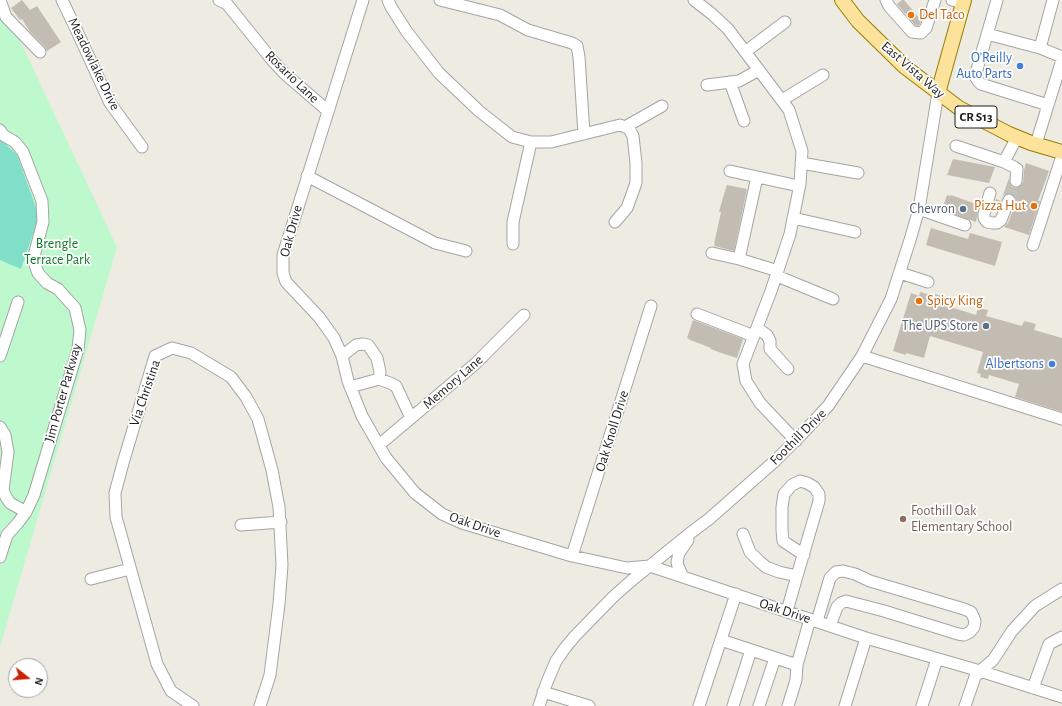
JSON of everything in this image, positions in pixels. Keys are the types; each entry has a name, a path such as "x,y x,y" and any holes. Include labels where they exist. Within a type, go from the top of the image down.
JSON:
{"main road":[{"name":"East Vista Way","path":"842,0 858,21 904,67 959,108 1016,137 1062,152"},
{"path":"938,93 960,1"}],"street":[{"name":"Meadowlake Drive","path":"62,0 110,103 142,147"},
{"name":"Oak Drive","path":"363,0 283,255 283,272 286,282 319,316 334,338 342,356 350,387 362,416 386,458 415,493 442,514 462,522 572,556 627,568 650,566 866,638 980,671 1062,697"},
{"path":"388,0 407,32 438,73 479,111 512,136 531,142 551,142 620,125 628,127 633,136 636,163 636,183 628,208 615,222"},
{"path":"440,0 500,15 528,30 572,43 577,46 584,134"},
{"path":"694,0 709,4 712,14 728,29 782,100 789,110 802,151 800,186 790,234 743,364 746,381 760,403 796,441"},
{"path":"886,0 889,6 912,32 921,33 926,28 935,0"},
{"path":"997,0 976,78 981,84 1048,105"},
{"path":"1040,48 1053,0"},
{"path":"3,1 6,17 40,52"},
{"name":"Rosario Lane","path":"223,2 284,73 328,111"},
{"path":"746,52 785,22"},
{"path":"987,34 1040,48 1062,58 1036,144"},
{"path":"707,85 739,81 759,70"},
{"path":"782,100 823,75"},
{"path":"730,82 744,121"},
{"name":"Foothill Drive","path":"539,706 543,692 556,661 565,648 613,597 709,519 796,441 828,406 862,356 891,299 919,209 938,93"},
{"path":"625,127 662,106"},
{"name":"Jim Porter Parkway","path":"0,130 2,135 15,142 23,152 42,201 43,222 35,252 34,262 38,273 47,283 58,289 75,308 80,330 78,349 34,495 26,512 7,536 0,557"},
{"path":"1004,162 1016,137"},
{"path":"513,244 513,222 531,142"},
{"path":"956,146 1014,166 1017,169 1016,181"},
{"path":"1033,245 1062,156"},
{"path":"801,163 858,172"},
{"path":"730,171 800,186"},
{"path":"307,176 435,243 466,251"},
{"path":"739,259 756,177"},
{"path":"990,193 984,214 984,218 987,222 997,224 1001,220 1009,200"},
{"path":"919,209 965,225"},
{"path":"793,218 855,232"},
{"path":"712,253 739,259 777,273 833,299"},
{"path":"900,273 928,282"},
{"path":"0,356 18,302"},
{"name":"Oak Knoll Drive","path":"572,556 651,306"},
{"path":"65,316 76,314"},
{"path":"697,314 767,335 770,341 770,349 788,369"},
{"name":"Memory Lane","path":"379,445 475,364 524,315"},
{"path":"342,356 356,346 363,344 368,345 377,358 380,372 379,379"},
{"name":"Via Christina","path":"193,706 171,691 157,664 116,517 115,493 155,356 172,348 191,354 231,377 246,397 258,419 266,443 279,507 282,564 279,604 270,675 260,706"},
{"path":"862,356 1062,419"},
{"path":"350,387 379,379 396,386 411,418"},
{"path":"0,427 5,436 8,452 3,490 10,503 26,512"},
{"path":"787,611 804,555 819,501 819,494 814,487 807,483 800,482 792,485 784,494 782,508 782,530 783,541 804,555"},
{"path":"241,525 280,522"},
{"path":"683,577 677,562 679,553 695,530"},
{"path":"743,534 750,552 766,567 797,576"},
{"path":"91,579 130,569"},
{"path":"788,706 796,680 797,665 830,578 836,572 843,571 855,574 964,609 970,612 975,621 974,628 964,635 846,601 837,607 830,626"},
{"path":"966,706 975,677 993,660 1012,632 1035,606 1062,589"},
{"path":"699,706 736,594"},
{"path":"1033,688 1049,644 1062,637"},
{"path":"844,706 866,638"},
{"path":"721,640 797,665"},
{"path":"733,706 751,650"},
{"path":"759,706 775,658"},
{"path":"922,706 937,659"},
{"path":"543,692 589,706"}],"green space":[{"name":"Brengle Terrace Park","path":"0,0 117,247 0,647"}],"shaded area":[{"path":"0,139 17,155 39,216 21,269 0,260"}],"building":[{"path":"22,0 30,10 37,6 61,42 47,51 30,32 22,19 20,20 11,8"},
{"path":"904,0 921,20 918,26 915,25 897,4"},
{"path":"953,159 995,167 989,183 947,175"},
{"path":"1026,163 1049,171 1038,201 1040,201 1029,235 1004,227 1008,223 1016,203 1016,199 1011,193 1003,196 1009,178 1012,187 1016,188 1021,185 1023,182"},
{"path":"727,185 747,189 734,251 714,246 721,212 719,212"},
{"name":"Chevron","path":"947,195 979,205 976,222 945,211 947,205 944,204"},
{"path":"996,199 1001,201 998,210 993,208"},
{"path":"931,228 968,239 970,233 1002,242 995,266 926,245"},
{"path":"920,292 946,297 944,305 976,315 978,308 988,310 986,316 1022,326 1024,321 1036,324 1034,330 1062,338 1062,412 1015,397 1019,384 989,375 988,379 980,377 981,374 977,373 983,352 930,336 924,358 893,351 911,293 919,296"},
{"path":"693,320 743,339 737,358 688,339 689,338 687,338"}],"tunnel":[{"path":"1009,200 1016,181"}],"place":[{"name":"Del Taco","path":"911,15"},
{"name":"O'Reilly Auto Parts","path":"1020,66"},
{"name":"Pizza Hut","path":"1034,206"},
{"name":"Chevron","path":"963,209"},
{"name":"Spicy King","path":"919,301"},
{"name":"The UPS Store","path":"986,326"},
{"name":"Albertsons","path":"1052,364"},
{"name":"Foothill Oak Elementary School","path":"903,519"}]}
